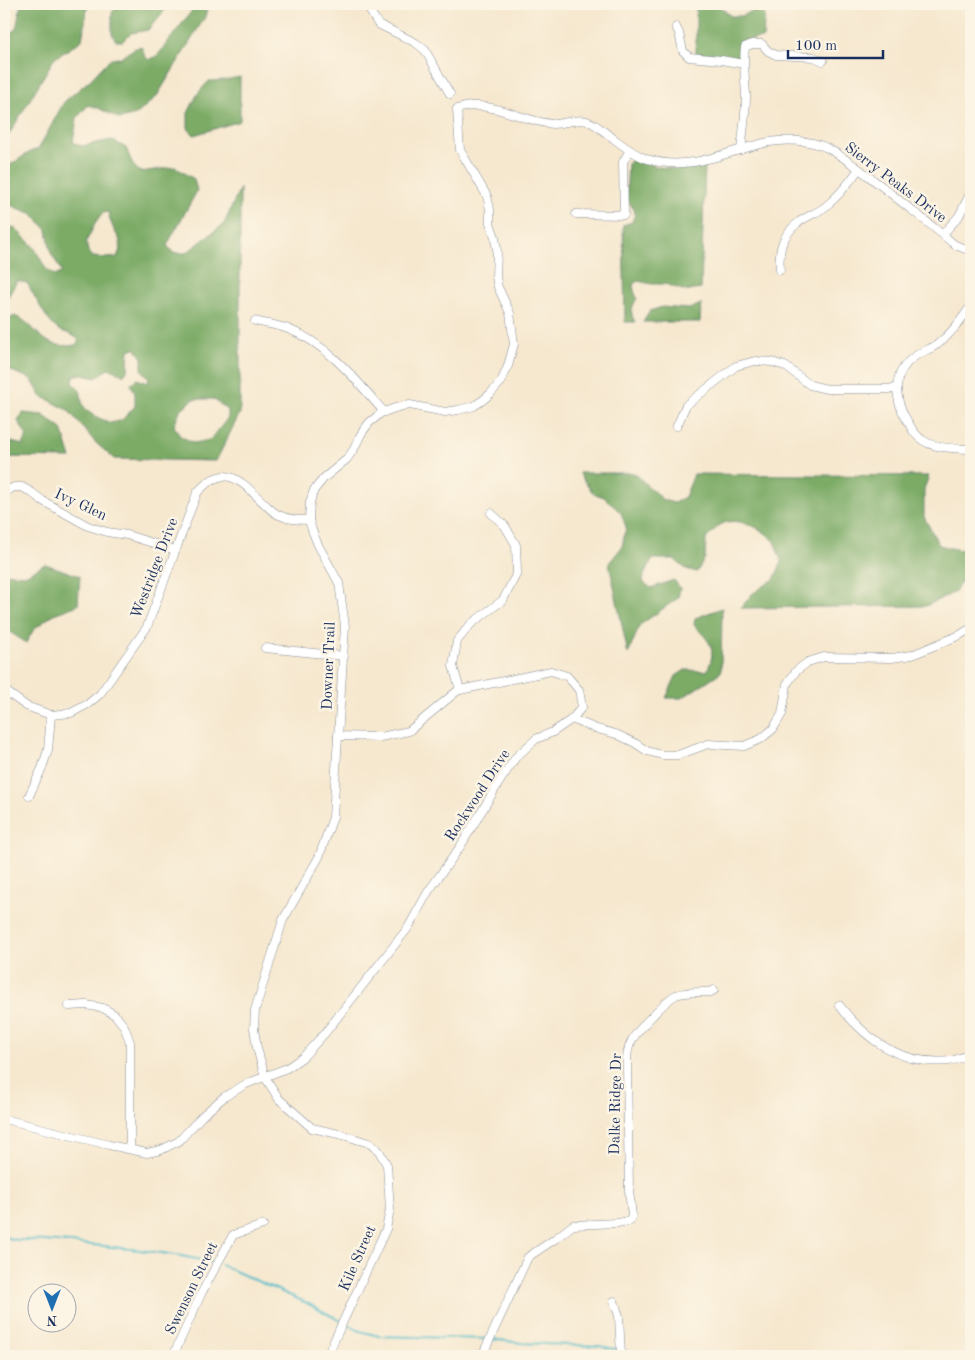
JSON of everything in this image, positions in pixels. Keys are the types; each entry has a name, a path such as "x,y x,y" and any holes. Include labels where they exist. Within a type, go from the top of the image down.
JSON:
{"street":[{"path":"373,4 370,11 378,24 416,43 425,50 450,94"},
{"path":"676,27 682,51 689,57 744,64"},
{"path":"741,150 745,124 745,47 752,44 762,44 768,51 776,55 814,57 823,60"},
{"name":"Sierry Peaks Drive","path":"458,108 479,105 554,124 579,120 587,121 598,126 630,150 647,159 666,163 699,162 770,142 806,142 830,150 858,169 955,245 971,251"},
{"name":"Downer Trail","path":"369,1142 312,1128 282,1103 265,1077 254,1028 255,1010 283,920 319,857 333,817 345,626 339,583 318,545 309,520 310,502 314,490 324,478 347,459 369,423 384,412 410,405 445,412 474,406 490,394 501,382 514,344 510,313 498,287 496,277 497,251 490,223 490,210 481,185 460,150 458,108"},
{"path":"576,214 624,215 623,162 630,150"},
{"path":"780,270 780,248 788,233 799,222 824,208 844,191 858,169"},
{"path":"943,234 960,216 971,192"},
{"path":"971,306 954,330 936,346 914,356 904,367 896,389 900,407 915,434 938,447 971,449"},
{"path":"254,321 288,329 312,342 354,378 384,412"},
{"path":"676,426 686,405 736,366 755,361 772,362 785,366 810,385 827,390 896,389"},
{"name":"Westridge Drive","path":"4,690 26,706 51,715 71,713 88,704 100,694 147,627 197,493 206,482 215,477 225,476 237,479 277,515 292,520 309,520"},
{"name":"Ivy Glen","path":"7,491 14,487 22,487 88,526 107,532 127,535 175,550"},
{"path":"460,690 453,666 457,640 471,624 503,600 517,573 516,545 505,526 491,513"},
{"path":"338,736 380,737 408,731 460,690 551,671 567,676 578,690 582,707 572,719 616,734 635,743 646,751 662,755 678,754 708,744 744,746 761,739 773,729 782,714 787,684 796,671 808,662 824,657 892,658 912,655 971,628"},
{"path":"265,648 344,656"},
{"path":"29,796 48,750 51,715"},
{"name":"Rockwood Drive","path":"4,1118 109,1146 147,1153 161,1150 179,1141 202,1116 224,1097 246,1084 288,1068 303,1057 325,1033 408,928 428,892 460,847 516,757 536,739 553,732 572,719"},
{"name":"Dalke Ridge Dr","path":"482,1356 528,1257 573,1225 630,1221 632,1216 629,1190 627,1052 632,1040 647,1020 674,996 686,992 711,992 714,990"},
{"path":"69,1006 86,1005 103,1008 116,1015 124,1026 130,1042 130,1149"},
{"path":"839,1005 852,1022 870,1038 888,1050 907,1057 928,1061 950,1060 971,1054"},
{"name":"Kile Street","path":"327,1356 386,1229 390,1208 387,1165 379,1151 369,1142"},
{"name":"Swenson Street","path":"173,1356 202,1292 233,1235 263,1225"},
{"path":"614,1301 620,1316 621,1356"}],"green space":[{"path":"21,4 88,4 82,40 54,59 7,138 4,147 4,38 16,29"},
{"path":"120,4 170,4 148,30 131,33 123,41 116,41 112,34 112,12"},
{"path":"197,4 208,4 205,17 157,96 136,115 120,119 88,105 77,118 73,142 81,146 112,140 126,148 133,165 140,172 175,167 194,179 197,191 167,245 173,253 186,253 224,224 240,188 240,413 216,461 114,459 95,442 68,410 41,396 31,379 4,368 4,318 7,320 14,316 20,318 44,339 55,344 76,345 79,340 52,324 27,283 17,281 4,304 4,226 15,228 34,247 46,269 55,276 62,272 51,253 47,230 33,214 7,204 4,206 4,166 7,167 39,148 64,102 91,79 110,59 119,58 141,46 149,60 158,55","holes":["108,212 119,239 119,251 117,257 93,257 88,251 86,242 97,220 103,213","135,348 142,358 142,370 149,378 148,383 137,379 131,384 135,394 135,406 122,420 111,423 95,416 85,408 80,392 73,383 74,376 80,374 96,378 109,368 123,375 128,370 129,350","194,399 213,399 228,410 228,418 210,440 194,443 180,436 174,426 180,410"]},
{"path":"696,4 716,4 731,16 741,16 765,6 763,38 744,40 737,57 696,53"},
{"path":"240,77 240,121 194,135 188,129 188,113 198,93 209,81"},
{"path":"631,160 638,160 665,168 705,165 701,289 686,291 665,284 638,281 633,284 637,298 632,310 635,322 625,322 623,225 632,222 635,214 633,207 626,198 628,164"},
{"path":"701,304 700,322 643,322 650,311 662,307 689,309"},
{"path":"23,413 43,415 62,429 71,458 4,457 4,440 23,445 27,436 18,421"},
{"path":"579,473 634,473 663,500 674,503 685,497 694,474 929,476 924,489 924,517 939,545 960,550 971,540 971,565 955,592 926,606 741,608 752,594 774,579 782,562 773,540 762,531 741,522 726,522 720,525 706,539 705,558 697,572 686,569 674,559 653,559 644,575 643,582 651,588 674,580 680,588 678,598 640,625 628,654 609,563 622,547 626,527 621,513 604,497 593,493"},
{"path":"45,564 80,576 78,605 54,614 34,629 26,643 4,628 4,573 25,575"},
{"path":"722,608 721,672 682,698 666,698 676,676 685,670 707,671 712,650 708,640 694,625 695,618"}],"waterway":[{"path":"4,1237 16,1240 74,1243 147,1251 216,1264"},
{"path":"221,1265 307,1303 341,1321"},
{"path":"345,1323 360,1331 379,1336 488,1339"},
{"path":"492,1339 521,1343 600,1346 619,1350"},
{"path":"624,1351 643,1356"}]}
